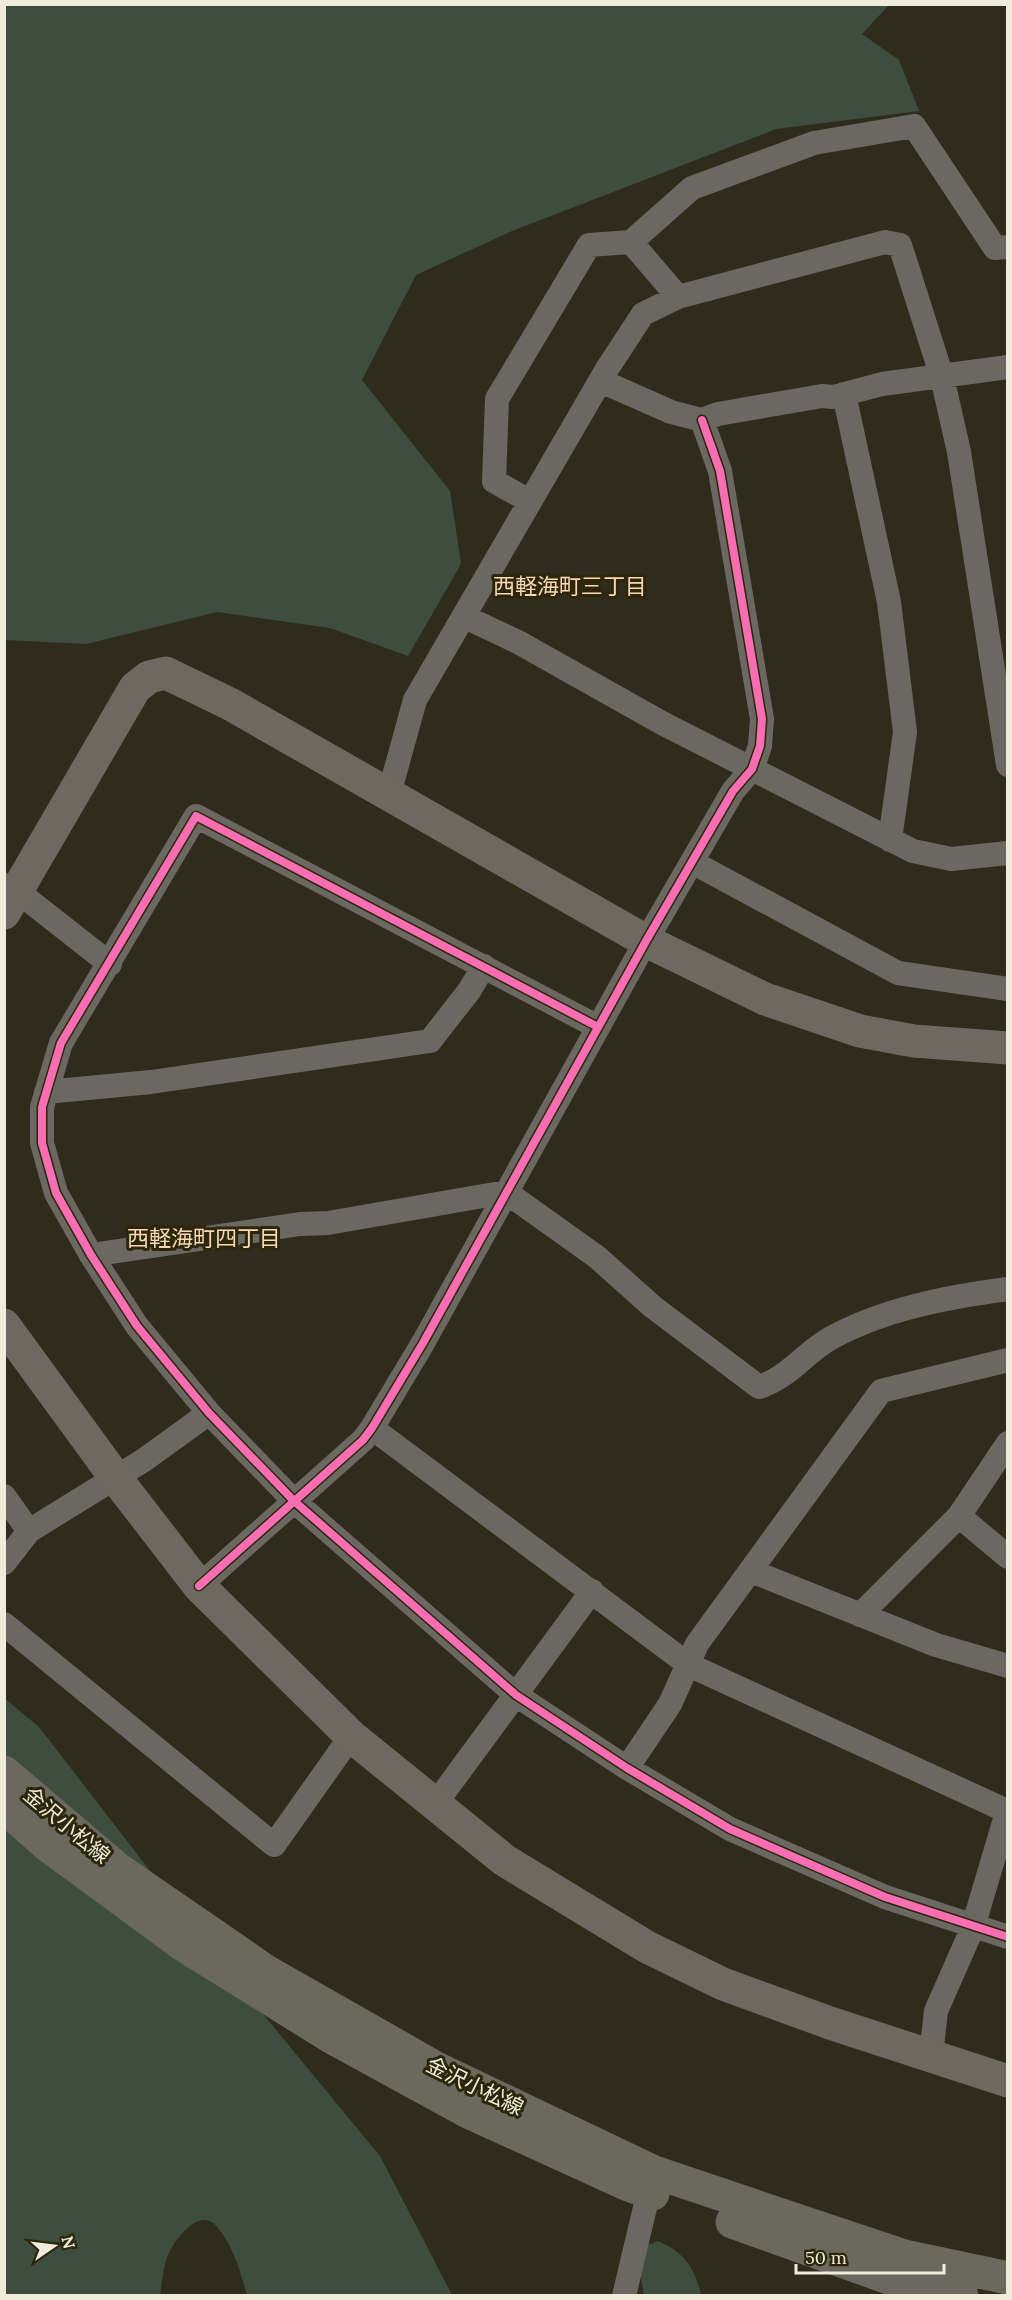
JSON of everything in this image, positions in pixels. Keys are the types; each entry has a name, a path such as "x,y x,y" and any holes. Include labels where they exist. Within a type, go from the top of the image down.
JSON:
{"main road":[{"name":"金沢小松線","path":"4,1772 118,1869 266,1971 438,2069 651,2182 904,2256 1008,2278"},
{"name":"金沢小松線","path":"4,1807 47,1845 183,1945 331,2037 468,2112 651,2182 900,2282 962,2295"}],"street":[{"path":"529,501 494,481 497,399 589,245 631,242 692,188 814,143 914,126 995,248 1008,247"},
{"path":"631,242 678,297"},
{"path":"389,794 415,700 516,529 529,501 643,314 678,297 885,242 900,245 942,377 959,452 1008,765"},
{"path":"601,381 671,412 702,420 729,412 844,394 882,384 1008,368"},
{"path":"844,394 890,603 905,732 890,840"},
{"path":"199,1586 363,1440 372,1428 423,1343 646,941 733,791 752,769 760,746 761,707 720,471 702,420"},
{"path":"465,617 518,642 752,769 913,851 951,859 1008,853"},
{"path":"110,964 9,896 135,688 149,677 166,673 230,704 646,941 765,999 860,1031 925,1042 1008,1048"},
{"path":"598,1027 196,816 61,1043 42,1107 42,1143 56,1193 91,1255 137,1326 209,1413 294,1501 516,1695 627,1768 730,1829 885,1897 1008,1937"},
{"path":"692,862 898,972 1008,988"},
{"path":"46,1092 151,1082 430,1041 469,991 484,966"},
{"path":"91,1255 300,1224 328,1223 506,1192 597,1257 653,1307 759,1387 778,1381 829,1339 891,1312 975,1293 1008,1289"},
{"path":"4,1325 115,1477 199,1586 351,1736 504,1860 647,1947 723,1984 830,2023 1008,2081"},
{"path":"627,1768 670,1704 697,1644 880,1391 1008,1360"},
{"path":"4,1563 29,1531 144,1460 209,1413"},
{"path":"372,1428 689,1665 1007,1810 973,1927 936,2011 931,2055"},
{"path":"860,1615 959,1516 1008,1443"},
{"path":"4,1496 29,1531"},
{"path":"959,1516 1008,1557"},
{"path":"751,1571 936,1645 1008,1666"},
{"path":"436,1803 592,1591"},
{"path":"4,1624 274,1845 351,1736"},
{"path":"624,2295 651,2182"}],"green space":[{"path":"4,5 889,5 862,34 899,60 919,111 776,129 512,231 416,275 362,380 450,491 461,564 408,656 330,628 217,612 86,644 5,640"},
{"path":"4,1698 39,1727 225,1968 380,2156 452,2295 247,2295 236,2260 224,2235 211,2222 204,2220 189,2226 172,2248 165,2265 160,2295 5,2295"},
{"path":"658,2241 675,2250 687,2262 692,2269 701,2295 644,2295 640,2271 643,2247"}],"cycle path":[{"path":"199,1586 363,1440 372,1428 423,1343 646,941 733,791 752,769 760,746 762,719 720,471 702,420"},
{"path":"598,1027 196,816 61,1043 42,1107 42,1143 56,1193 91,1255 137,1326 209,1413 294,1501 516,1695 627,1768 730,1829 885,1897 1008,1937"}],"district":[{"name":"西軽海町三丁目","path":"570,586"},
{"name":"西軽海町四丁目","path":"204,1238"}]}
